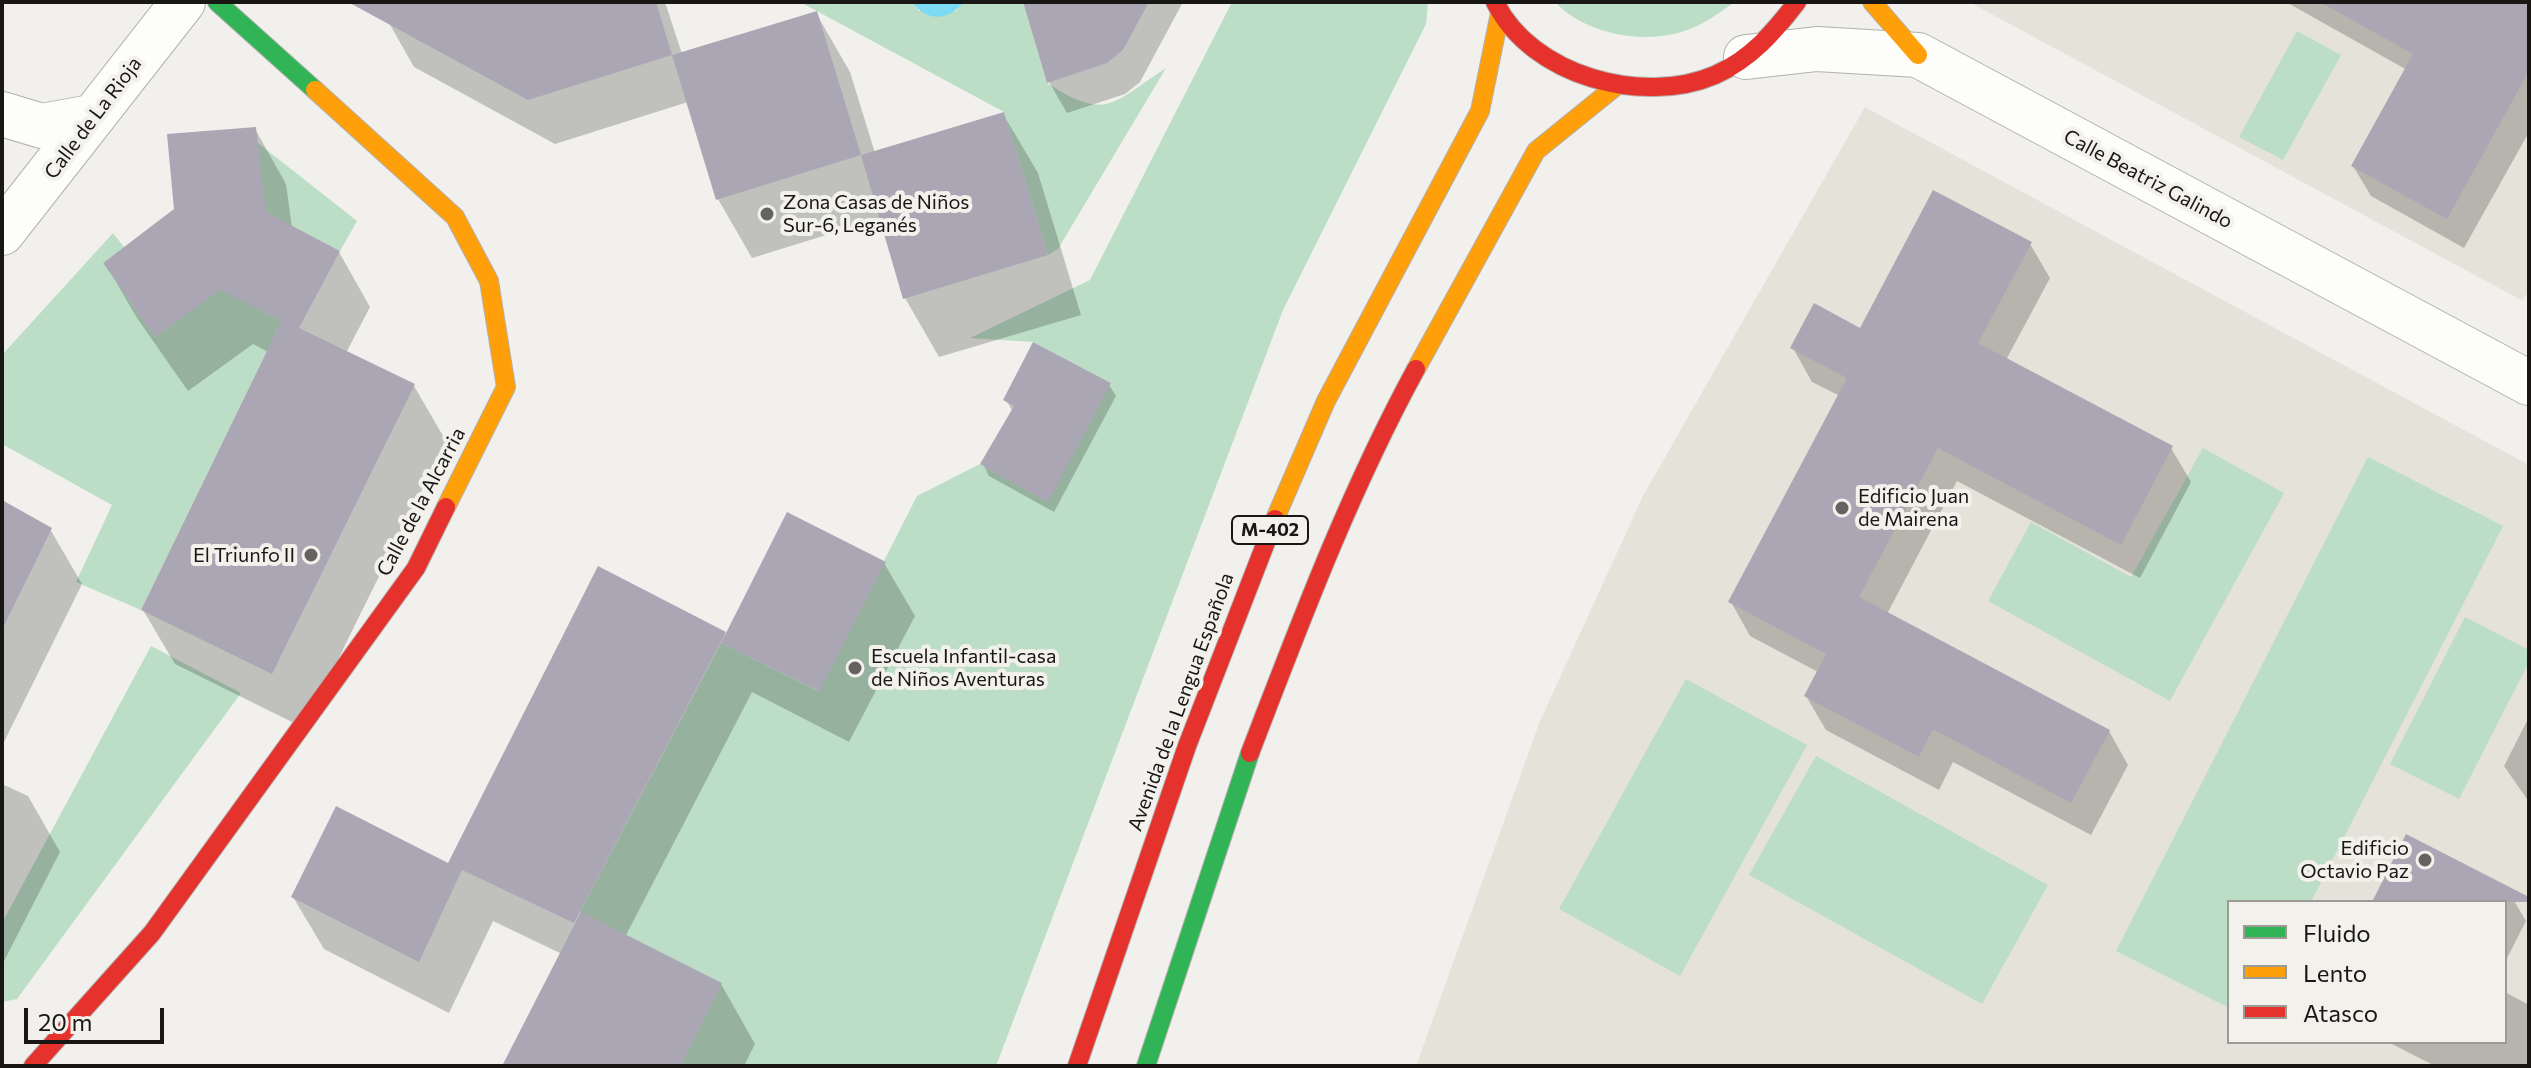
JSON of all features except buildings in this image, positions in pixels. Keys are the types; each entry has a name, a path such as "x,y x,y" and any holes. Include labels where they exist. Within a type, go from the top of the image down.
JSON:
{"main road":[{"name":"Calle de la Alcarria","path":"33,1066 152,933 416,568 506,387 489,281 455,217 217,2"},
{"name":"M-402","path":"1497,8 1543,57 1576,75 1615,87 1656,89 1685,82 1746,57 1797,2"},
{"path":"1872,2 1918,55"},
{"name":"Avenida de la Lengua Española","path":"1077,1066 1187,746 1253,568 1326,401 1480,111 1497,8"},
{"name":"M-402","path":"1146,1066 1248,758 1317,579 1387,422 1536,151 1615,87"}],"street":[{"name":"Calle de La Rioja","path":"2,233 183,2"},
{"name":"Calle Beatriz Galindo","path":"1746,57 1817,49 1918,55 2529,383"},
{"path":"2,114 42,126 91,117"}],"shaded area":[{"path":"1969,2 2529,2 2529,289 2523,301"},
{"path":"1865,107 2529,465 2529,1066 1416,1066 1540,721 1643,496"}],"green space":[{"path":"800,2 912,2 919,11 956,11 964,2 1023,2 1047,83 1067,95 1097,105 1120,98 1166,68 1058,249 1048,255 1004,112"},
{"path":"1232,2 1428,2 1426,24 1283,310 996,1066 680,1066 722,983 580,912 721,643 818,691 917,496 980,464 1047,501 1111,383 1033,342 970,338 1090,280"},
{"path":"1555,2 1735,2 1702,24 1680,32 1642,37 1603,31 1569,14"},
{"path":"2297,31 2341,55 2283,160 2239,137"},
{"path":"258,143 357,221 340,251 296,228 249,221"},
{"path":"113,233 124,247 103,263 155,337 192,310 219,274 262,293 255,307 282,320 141,610 76,582 112,505 2,444 2,355"},
{"path":"2203,448 2284,493 2170,701 1988,601 2031,522 2131,577"},
{"path":"2368,457 2503,526 2312,900 2227,900 2227,1007 2116,951"},
{"path":"2465,617 2529,650 2529,662 2459,799 2390,764"},
{"path":"151,646 241,693 17,999 2,1002 2,923"},
{"path":"1686,679 1807,745 1680,976 1559,909"},
{"path":"1816,756 2048,885 1982,1004 1749,875"}],"water":[{"path":"912,2 964,2 952,13 938,17 924,13"}],"traffic: fast":[{"path":"217,2 315,90"},
{"path":"1146,1066 1250,753"}],"traffic: slow":[{"path":"1872,2 1918,55"},
{"path":"1275,519 1326,401 1480,111 1500,13"},
{"path":"1416,369 1536,151 1615,87"},
{"path":"315,90 455,217 489,281 506,387 446,507"}],"traffic: jam":[{"path":"1495,2 1512,28 1534,49 1561,66 1623,85 1655,87 1686,84 1715,75 1740,61 1761,44 1797,2"},
{"path":"1250,753 1347,510 1416,369"},
{"path":"33,1066 152,933 416,568 446,507"},
{"path":"1077,1066 1187,746 1275,519"}],"place":[{"name":"Zona Casas de Niños Sur-6, Leganés","path":"767,214"},
{"name":"Edificio Juan de Mairena","path":"1842,508"},
{"name":"El Triunfo II","path":"311,555"},
{"name":"Escuela Infantil-casa de Niños Aventuras","path":"855,668"},
{"name":"Edificio Octavio Paz","path":"2425,860"}]}
